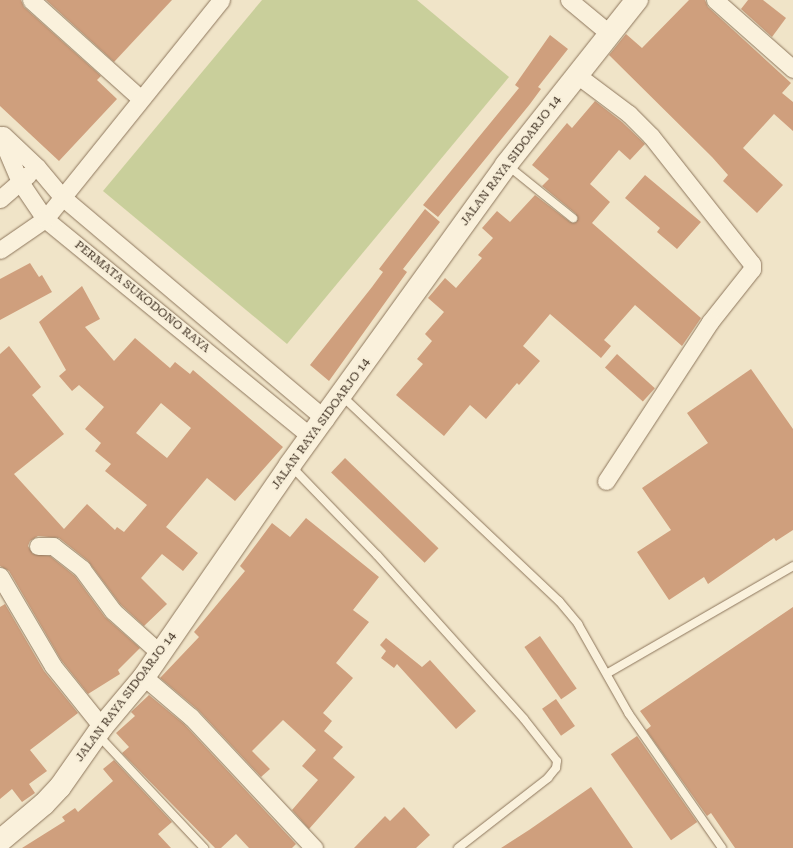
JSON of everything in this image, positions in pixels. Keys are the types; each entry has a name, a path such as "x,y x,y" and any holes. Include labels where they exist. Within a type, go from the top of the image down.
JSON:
{"main road":[{"name":"JALAN RAYA SIDOARJO 14","path":"0,841 44,804 100,730 144,677 290,465 506,165 637,0"}],"street":[{"path":"31,0 140,98"},
{"path":"0,250 45,218 140,98 221,0"},
{"path":"569,0 604,41"},
{"path":"715,0 793,69"},
{"path":"579,73 629,114 651,136 752,264 752,269 702,335 606,481"},
{"name":"PERMATA SUKODONO RAYA","path":"0,133 37,167 61,196 172,288 324,419"},
{"name":"PERMATA SUKODONO RAYA","path":"0,133 20,182 45,218 155,307 311,437"},
{"path":"0,199 37,167"},
{"path":"155,307 172,288"},
{"path":"38,546 53,546 82,570 113,611 161,654"},
{"path":"0,576 53,666 100,730"},
{"path":"144,677 191,717 314,848"}],"lane":[{"path":"506,165 573,218"},
{"path":"341,395 558,601 578,624 608,673 629,714 722,848"},
{"path":"290,465 377,555 524,719 557,761 556,768 548,778 458,848"},
{"path":"608,673 793,566"},
{"path":"100,730 204,848"}],"green space":[{"path":"262,0 417,0 509,77 287,344 103,191"}],"building":[{"path":"0,0 21,0 24,7 101,76 97,80 117,99 59,161 0,106"},
{"path":"46,0 172,0 114,62"},
{"path":"689,0 705,0 708,7 791,83 782,93 793,102 793,131 774,114 743,148 783,185 757,213 723,181 728,175 712,157 609,55 626,34 642,48"},
{"path":"748,0 763,0 786,18 772,37 741,9"},
{"path":"550,35 568,49 538,87 541,89 530,104 438,217 423,205 519,88 515,85"},
{"path":"595,101 622,122 645,144 630,160 619,150 590,184 610,202 592,223 701,318 682,346 635,305 604,340 611,346 601,358 550,314 523,346 540,361 519,385 517,383 486,419 470,405 444,436 396,395 423,364 417,359 432,341 425,334 444,312 428,298 445,278 456,288 482,258 478,255 493,238 482,228 497,211 510,222 535,195 570,222 577,222 576,214 542,186 549,179 532,165 567,123 572,128"},
{"path":"645,175 701,222 677,249 657,232 660,228 625,198"},
{"path":"425,209 440,222 403,269 407,272 329,381 310,365 372,287 383,272 379,269"},
{"path":"30,263 39,277 42,275 52,292 0,320 0,279"},
{"path":"82,286 100,319 85,327 114,361 135,338 170,368 175,362 190,374 193,370 283,447 235,501 207,478 166,527 198,553 183,571 162,554 141,578 167,604 144,626 120,604 88,561 59,538 38,536 30,541 28,546 33,554 50,556 75,576 105,617 140,648 118,670 120,674 88,694 61,660 9,571 0,566 0,354 9,346 41,387 32,395 64,434 14,474 64,529 87,504 115,530 117,527 124,532 147,505 105,471 111,464 95,451 101,443 85,429 104,407 79,385 72,391 59,376 66,370 39,322","holes":["161,403 191,428 167,458 136,433"]},
{"path":"617,354 655,388 643,402 605,367"},
{"path":"751,369 793,429 793,530 776,541 774,538 708,584 704,577 669,600 637,552 671,530 642,488 708,443 687,413"},
{"path":"345,458 439,548 425,563 331,472"},
{"path":"306,518 379,577 353,610 369,622 336,663 353,678 323,713 332,721 324,731 343,747 333,758 355,777 309,829 292,810 318,780 302,766 316,750 283,720 252,751 270,769 261,777 198,710 160,678 199,637 194,632 245,571 240,566 272,523 290,537"},
{"path":"5,604 44,671 78,713 30,750 47,771 29,784 35,793 22,802 12,789 0,799 0,607"},
{"path":"793,607 793,848 735,848 711,813 707,816 646,730 651,726 640,711"},
{"path":"540,636 577,688 561,699 524,647"},
{"path":"386,638 422,667 430,660 476,711 456,729 397,664 394,668 381,658 386,651 380,645"},
{"path":"149,695 184,724 296,844 292,848 249,848 236,834 221,848 215,848 122,753 129,747 116,733 135,716 131,712"},
{"path":"556,699 575,726 561,736 542,709"},
{"path":"637,736 697,822 671,840 611,754"},
{"path":"114,760 172,822 158,834 171,848 22,848 65,821 62,817 75,808 78,812 113,781 103,769"},
{"path":"591,787 633,848 501,848 529,830"},
{"path":"404,807 430,835 416,848 354,848 385,816 390,821"}]}
